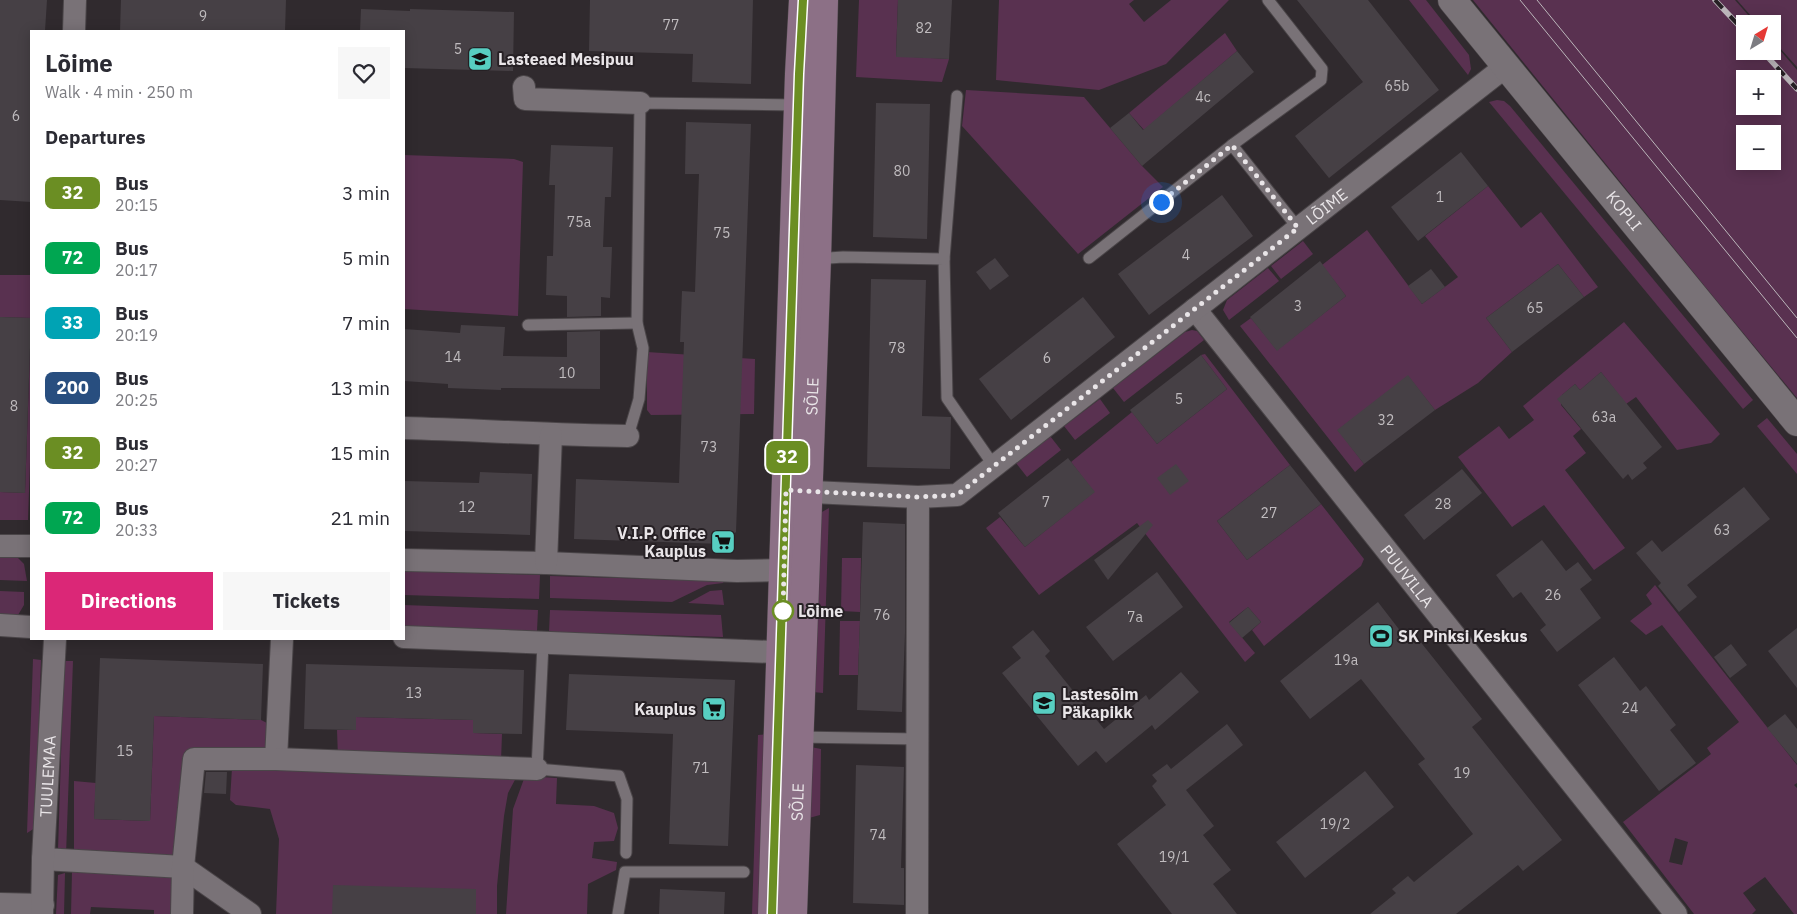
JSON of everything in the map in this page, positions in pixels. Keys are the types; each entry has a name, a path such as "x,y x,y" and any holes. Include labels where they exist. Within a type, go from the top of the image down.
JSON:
{"main road":[{"name":"SÕLE","path":"803,0 798,105 805,258"},
{"name":"SÕLE","path":"772,914 789,737 805,258 824,0"},
{"name":"SÕLE","path":"792,652 784,570 798,491"},
{"name":"SÕLE","path":"789,737 794,914"}],"street":[{"path":"74,30 75,0"},
{"name":"KOPLI","path":"1452,0 1797,422"},
{"name":"LÕIME","path":"798,491 918,497 957,495 1505,67"},
{"path":"524,87 525,99 640,103"},
{"name":"PUUVILLA","path":"1195,309 1676,914"},
{"path":"405,428 507,431 551,435 628,436"},
{"path":"546,563 551,435"},
{"path":"917,914 918,497"},
{"path":"0,546 30,546"},
{"path":"405,560 546,563 737,571 784,570"},
{"path":"0,625 30,627"},
{"path":"405,637 543,644 792,652"},
{"name":"TUULEMAA","path":"42,910 55,640"},
{"path":"276,759 282,640"},
{"path":"182,914 183,867 194,759 276,759 537,769"},
{"path":"43,859 183,867 250,914"},
{"path":"0,904 42,910"}],"lane":[{"path":"1089,258 1232,145 1322,80 1322,69 1268,0"},
{"path":"957,96 944,259 947,398 994,466"},
{"path":"628,436 639,399 643,348 637,323 640,103 798,105"},
{"path":"1232,145 1298,228"},
{"path":"805,258 944,259"},
{"path":"528,325 637,323"},
{"path":"543,644 537,769 619,776 627,800 626,853"},
{"path":"789,737 918,739"},
{"path":"618,914 625,872 744,872"}],"shaded area":[{"path":"859,0 898,0 896,56 949,59 942,82 856,77"},
{"path":"999,0 1134,0 1129,4 1144,22 1171,0 1229,0 1166,64 1099,90 996,80"},
{"path":"1409,0 1426,0 1469,55 1471,69 1468,75"},
{"path":"1473,0 1735,0 1748,15 1736,15 1736,60 1781,60 1781,51 1797,70 1797,398"},
{"path":"1737,0 1797,0 1797,67 1781,49 1781,15 1750,15"},
{"path":"1225,33 1237,51 1144,130 1129,113"},
{"path":"966,90 1084,97 1142,166 1163,187 1078,254 962,126"},
{"path":"1504,101 1510,106 1753,400 1743,409 1489,102"},
{"path":"405,155 514,159 523,162 518,316 405,309"},
{"path":"1488,186 1521,228 1541,212 1598,287 1584,297 1558,264 1486,318 1512,352 1478,383 1435,410 1408,376 1338,430 1364,464 1355,472 1240,326 1251,318 1277,350 1346,296 1322,265 1367,230 1422,304 1458,277 1425,236"},
{"path":"1303,241 1313,254 1281,279 1271,266"},
{"path":"1268,268 1279,281 1229,320 1223,310 1227,300"},
{"path":"0,275 30,275 30,318 0,317"},
{"path":"1624,322 1720,434 1711,443 1677,450 1636,397 1626,404 1601,372 1580,390 1575,384 1562,395 1561,405 1581,429 1573,436 1586,453 1565,470 1625,548 1594,570 1544,505 1512,527 1458,457 1499,426 1509,439 1534,420 1523,406"},
{"path":"1197,331 1204,340 1124,402 1113,388 1185,332"},
{"path":"30,350 28,520 0,520 0,492 25,493"},
{"path":"647,352 755,359 754,414 651,415 647,410"},
{"path":"1205,354 1290,465 1217,521 1247,560 1321,504 1364,559 1361,566 1264,646 1252,630 1261,622 1248,607 1229,622 1255,653 1245,662 1137,523 1039,595 986,528 1000,517 1025,547 1094,492 1071,462 1132,412 1157,444 1227,389 1201,355"},
{"path":"1100,399 1110,413 1075,440 1064,426"},
{"path":"1767,418 1797,454 1797,474 1757,426"},
{"path":"1050,436 1061,450 1027,477 1016,463"},
{"path":"829,508 823,693 813,692 819,519 822,512"},
{"path":"0,558 18,558 24,564 27,581 0,580"},
{"path":"842,558 861,558 860,612 841,611"},
{"path":"405,571 540,575 539,599 405,595"},
{"path":"550,576 724,581 723,583 707,585 672,602 550,598"},
{"path":"1655,585 1797,765 1797,783 1794,785 1797,788 1797,914 1794,914 1765,877 1743,893 1756,910 1752,914 1694,914 1623,822 1711,754 1707,748 1739,722 1662,625 1646,635 1630,621 1652,604 1646,595","holes":["1675,838 1688,842 1682,865 1669,862"]},
{"path":"722,590 724,605 688,603 710,591"},
{"path":"0,591 24,592 24,605 18,615 0,614"},
{"path":"405,605 538,610 537,631 405,626"},
{"path":"550,610 721,615 723,637 549,632"},
{"path":"840,621 860,621 858,675 839,675"},
{"path":"33,659 41,660 35,828 27,833"},
{"path":"64,661 73,661 66,855 58,850"},
{"path":"154,716 261,720 269,724 268,750 187,751 182,848 165,861 74,857 74,781 96,783 94,819 150,821"},
{"path":"356,717 473,720 474,733 502,734 501,761 338,758 337,730 356,730"},
{"path":"768,734 761,914 752,914 758,735"},
{"path":"811,747 821,749 820,815 809,818"},
{"path":"232,768 517,776 508,793 504,816 497,886 497,914 476,914 476,889 332,914 276,914 279,839 270,809 236,805 230,800"},
{"path":"525,776 557,778 556,804 594,806 614,813 618,828 614,841 594,842 592,858 617,862 616,870 588,884 587,914 506,914 513,809"},
{"path":"72,871 170,875 179,883 178,914 154,914 154,910 91,907 90,914 71,914"},
{"path":"65,873 64,914 56,914 58,875"}],"building":[{"path":"0,0 47,0 45,30 30,30 30,202 0,200"},
{"path":"121,0 286,0 285,30 120,30"},
{"path":"590,0 753,0 751,84 692,82 693,54 589,51"},
{"path":"898,0 952,0 949,59 896,57"},
{"path":"1297,0 1368,0 1439,90 1329,178 1295,136 1363,82"},
{"path":"361,9 514,12 513,71 405,68 405,30 360,30"},
{"path":"1237,51 1254,72 1142,166 1110,128 1129,113 1143,130"},
{"path":"876,103 930,104 927,239 873,237"},
{"path":"686,122 751,124 736,532 723,544 574,539 576,479 679,483 684,342 680,342 682,291 695,292 699,174 685,174"},
{"path":"551,145 613,147 611,197 605,197 603,247 612,247 610,298 601,297 601,316 567,317 567,296 546,295 547,256 553,256 555,185 549,185"},
{"path":"1461,152 1488,186 1418,241 1391,207"},
{"path":"1222,195 1253,236 1149,315 1118,274"},
{"path":"995,258 1009,276 990,290 976,272"},
{"path":"1320,261 1346,296 1277,351 1250,317"},
{"path":"1558,264 1584,297 1512,352 1486,318"},
{"path":"1431,269 1445,287 1422,304 1408,286"},
{"path":"871,279 926,280 922,416 951,417 950,469 867,467"},
{"path":"1083,297 1115,337 1011,420 979,379"},
{"path":"0,317 30,318 25,493 0,492"},
{"path":"461,325 505,327 503,356 567,357 567,332 600,331 600,389 501,388 501,390 448,388 448,384 405,381 405,329 460,333"},
{"path":"1201,355 1227,389 1157,444 1130,410"},
{"path":"1601,372 1662,447 1643,463 1647,468 1632,480 1628,474 1623,479 1557,399 1575,384 1580,390"},
{"path":"1408,375 1435,410 1364,464 1337,430"},
{"path":"1068,458 1095,492 1025,547 998,513"},
{"path":"1176,464 1189,481 1170,495 1157,478"},
{"path":"1290,465 1321,504 1247,560 1217,521"},
{"path":"1462,469 1482,493 1424,540 1404,515"},
{"path":"480,472 532,474 530,535 405,531 405,481 479,483"},
{"path":"1744,487 1770,519 1687,585 1697,597 1679,612 1658,586 1661,583 1636,553 1652,540 1662,552"},
{"path":"1148,520 1153,525 1108,580 1094,560"},
{"path":"863,522 905,524 905,633 902,712 857,710"},
{"path":"1542,540 1566,571 1578,562 1592,580 1580,589 1601,618 1557,652 1540,630 1546,625 1521,592 1513,598 1496,575"},
{"path":"1157,572 1183,607 1113,661 1086,627"},
{"path":"1378,602 1408,641 1415,635 1482,719 1472,727 1562,840 1523,871 1518,865 1456,914 1370,914 1396,893 1392,889 1408,876 1414,882 1473,834 1418,764 1425,759 1361,679 1310,719 1280,681"},
{"path":"1248,607 1261,622 1242,638 1229,623"},
{"path":"1797,628 1797,688 1768,651"},
{"path":"1033,630 1050,651 1045,656 1104,729 1146,695 1149,700 1181,672 1199,692 1155,730 1152,725 1106,763 1096,751 1078,766 1002,673 1021,658 1012,647"},
{"path":"1731,644 1747,665 1730,678 1714,657"},
{"path":"1614,657 1640,691 1646,686 1676,725 1670,730 1696,763 1659,791 1578,685"},
{"path":"100,658 263,664 261,720 154,716 150,821 94,819"},
{"path":"306,664 524,670 522,734 473,733 473,720 356,717 356,730 304,729"},
{"path":"569,674 735,680 728,846 669,844 673,734 566,730"},
{"path":"1785,714 1797,729 1797,764 1767,728"},
{"path":"1227,724 1243,745 1186,790 1214,826 1203,835 1231,870 1213,884 1237,914 1172,914 1117,844 1166,805 1152,786 1157,781 1152,775 1167,764 1171,769"},
{"path":"856,765 904,767 901,868 904,868 904,905 853,903"},
{"path":"1365,771 1394,807 1305,878 1276,842"},
{"path":"206,772 227,772 226,794 204,793"},
{"path":"333,885 476,889 476,914 332,914"},
{"path":"660,889 725,892 724,914 659,914"}],"tram line":[{"path":"1520,0 1797,338"},
{"path":"1537,0 1797,318"}],"railway":[{"path":"1715,0 1736,22"},
{"path":"1770,60 1797,89"}],"bus line":[{"name":"32","path":"772,914 803,0"}],"place":[{"name":"Lasteaed Mesipuu","path":"480,59"},
{"name":"V.I.P. Office Kauplus","path":"723,542"},
{"name":"Lõime","path":"783,611"},
{"name":"SK Pinksi Keskus","path":"1381,636"},
{"name":"Lastesõim Päkapikk","path":"1044,703"},
{"name":"Kauplus","path":"714,709"}],"route":[{"path":"783,611 786,490 918,497 957,495 1298,228 1232,145 1161,202"}]}
